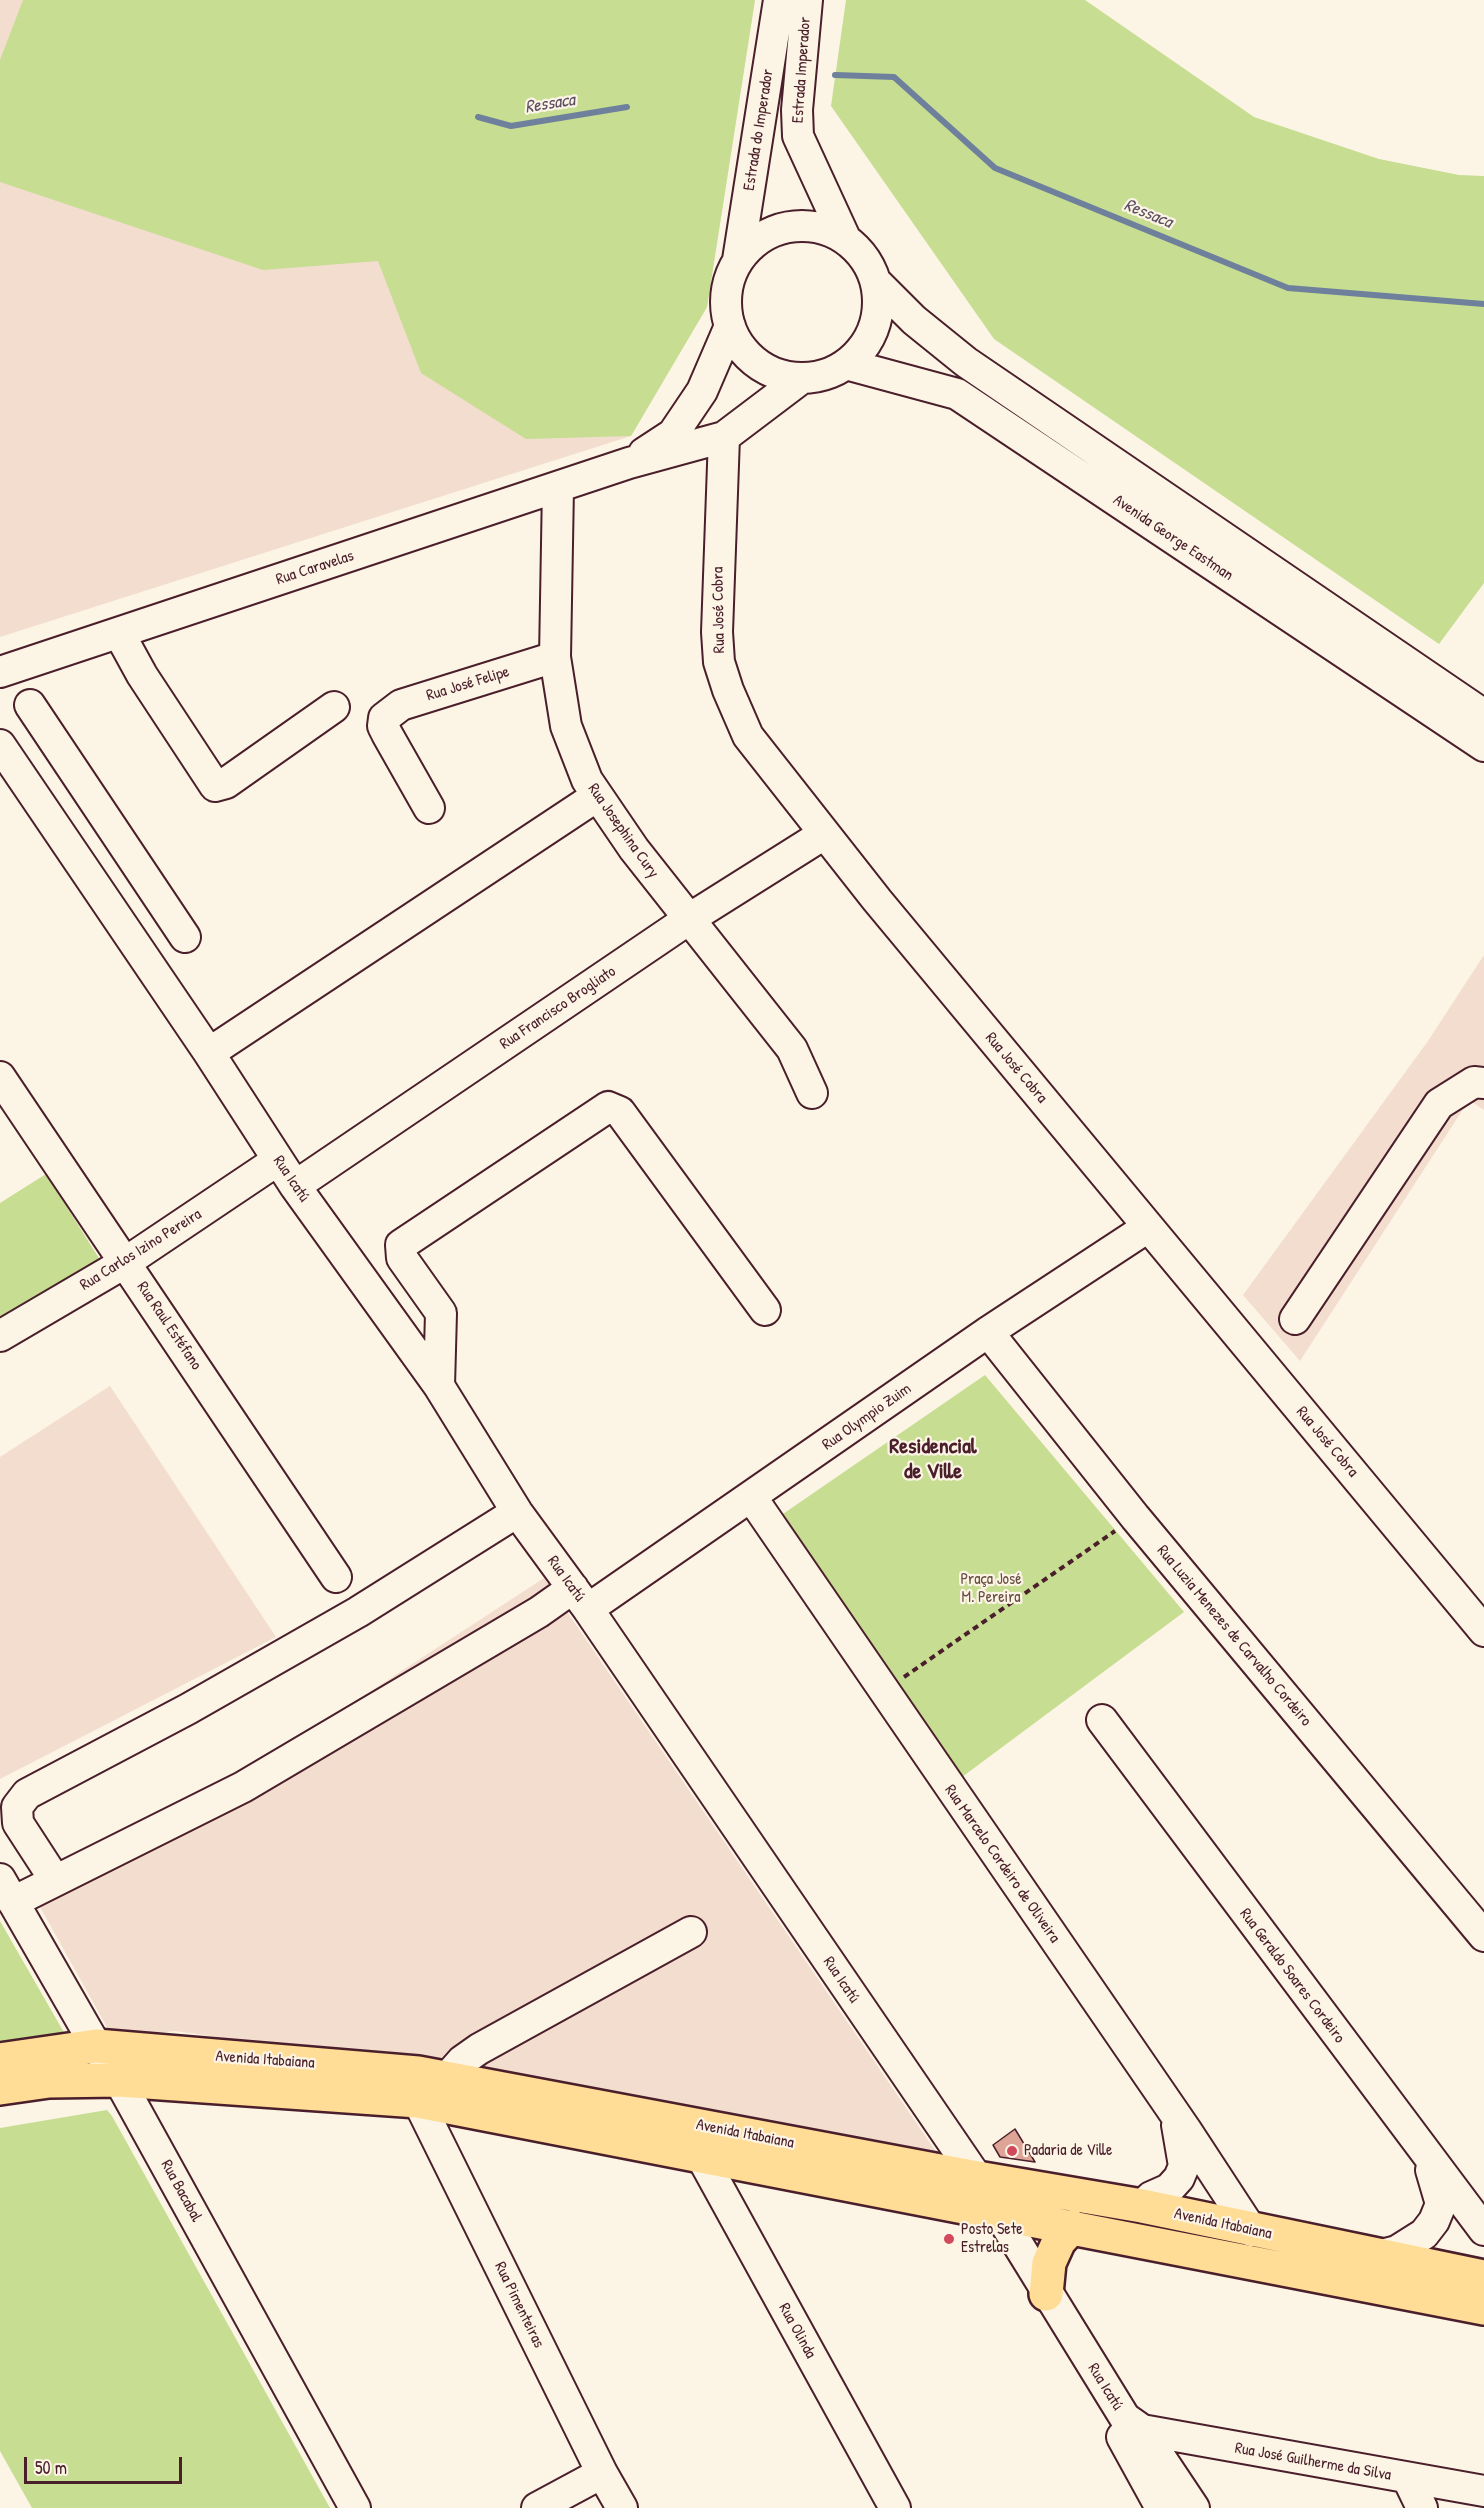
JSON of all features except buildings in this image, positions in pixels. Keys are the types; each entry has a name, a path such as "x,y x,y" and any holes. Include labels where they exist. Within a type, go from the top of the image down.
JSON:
{"main road":[{"name":"Avenida Itabaiana","path":"0,2060 96,2046 428,2084 1142,2206 1252,2231 1484,2277"},
{"name":"Avenida Itabaiana","path":"0,2088 49,2081 119,2080 428,2084 700,2154 1484,2308"},
{"path":"1046,2294 1049,2263 1059,2241 1072,2227"}],"street":[{"name":"Estrada do Imperador","path":"738,260 779,0"},
{"name":"Estrada Imperador","path":"807,0 797,110 798,136 845,238"},
{"path":"792,227 824,228 845,238 869,265 876,282 878,305 874,328 863,348 846,364 825,374 802,378 779,375 758,364 741,348 730,326 726,304 729,281 738,260 755,242 776,230 792,227"},
{"name":"Avenida George Eastman","path":"876,282 914,320 966,362 1484,715"},
{"path":"629,463 673,434 702,392 730,326"},
{"name":"Avenida George Eastman","path":"846,364 957,394 1484,746"},
{"path":"629,463 724,437 802,378"},
{"name":"Rua José Cobra","path":"724,437 718,553 719,662 728,690 748,736 824,834 1484,1631"},
{"name":"Rua Caravelas","path":"0,672 629,463"},
{"name":"Rua Josephina Cury","path":"558,487 555,657 566,726 587,780 634,849 792,1049 812,1093"},
{"path":"119,633 142,675 215,786 226,783 334,707"},
{"name":"Rua José Felipe","path":"429,808 383,726 384,718 400,705 555,657"},
{"path":"30,705 185,937"},
{"name":"Rua Icatú","path":"0,745 209,1053 295,1186 439,1386 518,1512 581,1599 976,2178 1129,2429 1180,2504"},
{"path":"209,1053 597,796"},
{"name":"Rua Francisco Brogliato","path":"295,1186 689,919 824,834"},
{"path":"77,861 120,840"},
{"name":"Rua Raul Estéfano","path":"0,1077 336,1577"},
{"path":"1295,1319 1439,1104 1474,1082 1484,1083"},
{"path":"439,1386 441,1313 402,1258 401,1245 608,1107 620,1112 765,1310"},
{"name":"Rua Carlos Izino Pereira","path":"0,1336 126,1262 278,1160"},
{"name":"Rua Olympio Zuim","path":"7,1890 55,1880 243,1787 539,1612 581,1599 752,1498 988,1332 1148,1227"},
{"name":"Rua Luzia Menezes de Carvalho Cordeiro","path":"988,1332 1135,1517 1484,1936"},
{"name":"Rua Marcelo Cordeiro de Oliveira","path":"752,1498 1174,2113 1252,2231"},
{"path":"55,1880 18,1823 17,1808 27,1794 188,1709 358,1612 518,1512"},
{"name":"Rua Geraldo Soares Cordeiro","path":"1102,1720 1427,2158 1484,2230"},
{"name":"Rua Bacabal","path":"7,1890 96,2046 119,2080 355,2508"},
{"path":"428,2084 479,2049 691,1932"},
{"name":"Rua Pimenteiras","path":"428,2084 602,2473 622,2508"},
{"path":"1142,2206 1175,2184 1184,2166 1174,2113"},
{"name":"Rua Olinda","path":"700,2154 895,2508"},
{"path":"1378,2256 1397,2252 1424,2234 1434,2221 1441,2204 1427,2158"},
{"name":"Rua José Guilherme da Silva","path":"1129,2429 1484,2492"},
{"path":"1180,2504 1186,2477 1195,2464 1219,2446"},
{"path":"537,2508 602,2473"},
{"path":"1408,2479 1422,2508"}],"path":[{"path":"883,1692 1135,1517"}],"shaded area":[{"path":"0,0 755,0 707,307 631,436 0,637"},
{"path":"1484,955 1484,1110 1469,1100 1300,1361 1243,1295 1428,1041"},
{"path":"110,1386 276,1637 0,1779 0,1457"},
{"path":"544,1578 939,2156 585,2089 175,2031 113,2038 40,1907"}],"green space":[{"path":"23,0 755,0 707,307 631,436 526,439 421,373 378,261 263,270 0,182 0,60"},
{"path":"846,0 1085,0 1254,117 1379,159 1459,175 1484,176 1484,583 1439,644 994,339 831,106"},
{"path":"46,1174 102,1263 0,1328 0,1203"},
{"name":"Praça José M. Pereira","path":"985,1375 1184,1612 958,1780 780,1516"},
{"path":"0,1921 66,2036 0,2047"},
{"path":"107,2110 330,2508 32,2508 0,2451 0,2128"}],"waterway":[{"name":"Ressaca","path":"835,75 894,77 995,168 1288,288 1484,304"},
{"name":"Ressaca","path":"478,117 511,126 627,107"}],"place":[{"name":"Padaria de Ville","path":"1012,2151"},
{"name":"Posto Sete Estrelas","path":"949,2239"}],"district":[{"name":"Residencial de Ville","path":"933,1460"}]}
